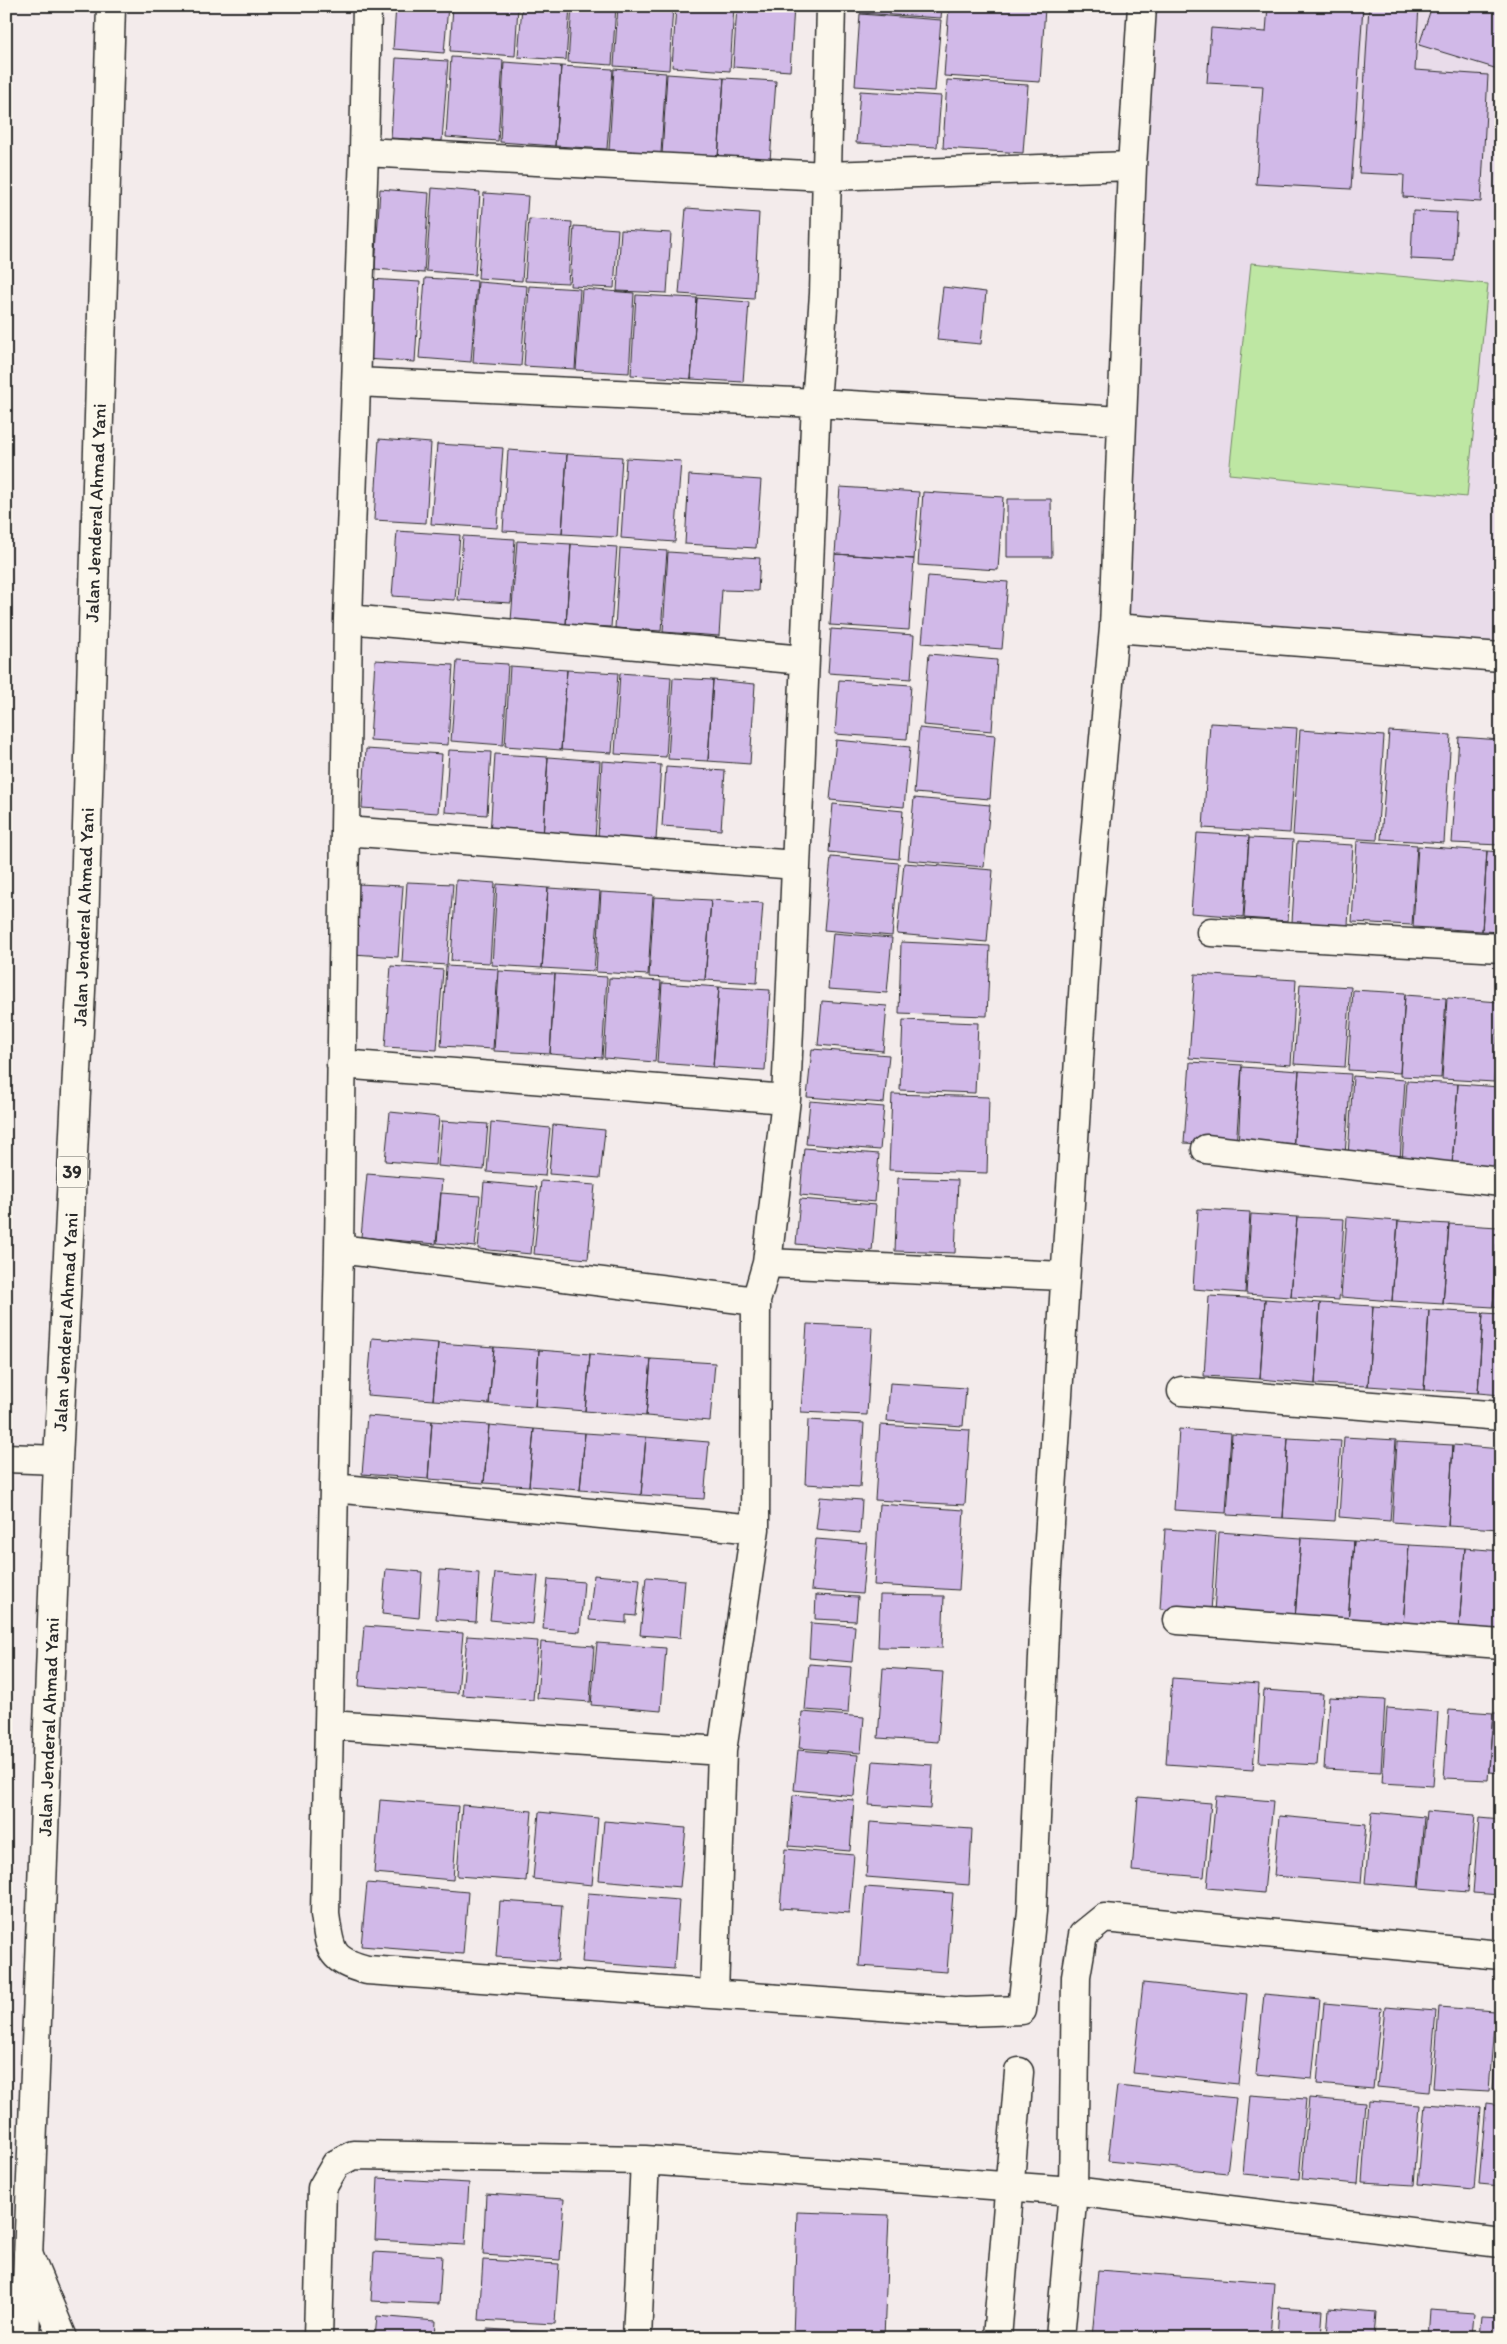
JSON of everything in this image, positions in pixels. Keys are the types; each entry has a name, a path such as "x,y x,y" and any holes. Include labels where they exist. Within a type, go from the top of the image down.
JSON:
{"main road":[{"name":"Jalan Jenderal Ahmad Yani","path":"25,2338 58,1460 84,929 111,6"},
{"path":"367,6 364,152 348,619 339,1249 325,1914 328,1938 334,1954 348,1965 368,1970 965,2012 1022,2010 1032,1911 1046,1597 1064,1276 1077,1118 1088,915 1114,628 1132,166 1142,6"},
{"path":"714,1994 722,1751 755,1529 756,1302 767,1263 786,1099 816,403 824,294 831,6"},
{"path":"364,152 826,176 1132,166"},
{"path":"356,382 816,403 1121,421"},
{"path":"348,619 804,660"},
{"path":"1114,628 1501,657"},
{"path":"345,831 796,865"},
{"path":"1211,932 1501,948"},
{"path":"341,1064 786,1099"},
{"path":"1206,1149 1501,1182"},
{"path":"339,1249 756,1302"},
{"path":"767,1263 1064,1276"},
{"path":"1182,1391 1501,1416"},
{"path":"6,1458 58,1460"},
{"path":"334,1488 755,1529"},
{"path":"1178,1620 1501,1644"},
{"path":"329,1725 722,1751"},
{"path":"1060,2338 1073,2191 1076,1976 1083,1935 1104,1918 1501,1955"},
{"path":"997,2338 1019,2072"},
{"path":"318,2338 322,2188 336,2164 353,2155 645,2160 1010,2185 1073,2191 1501,2244"},
{"path":"638,2338 645,2160"},
{"path":"28,2254 63,2338"}],"shaded area":[{"path":"1142,6 1501,6 1501,657 1114,628"}],"green space":[{"path":"1251,263 1488,284 1467,497 1229,474"}],"building":[{"path":"396,6 448,6 444,53 393,49"},
{"path":"453,6 518,6 515,56 450,51"},
{"path":"522,6 570,6 566,60 518,57"},
{"path":"572,6 616,6 612,65 568,62"},
{"path":"618,6 673,6 669,70 614,66"},
{"path":"676,6 734,6 730,71 672,67"},
{"path":"737,6 794,6 790,71 733,67"},
{"path":"861,6 942,6 941,18 860,13"},
{"path":"949,6 1045,8 1040,82 944,76"},
{"path":"1268,6 1363,6 1351,189 1256,184 1263,86 1207,83 1211,28 1266,32"},
{"path":"1369,6 1419,6 1415,70 1488,75 1481,202 1403,197 1404,175 1359,173"},
{"path":"1432,6 1501,6 1501,70 1419,45"},
{"path":"860,14 941,20 935,91 855,86"},
{"path":"451,57 503,60 498,141 446,137"},
{"path":"396,58 448,61 442,141 391,138"},
{"path":"504,62 561,66 555,146 500,142"},
{"path":"561,66 613,69 607,149 555,146"},
{"path":"614,69 666,73 661,153 609,150"},
{"path":"667,74 724,78 718,158 662,155"},
{"path":"724,78 776,81 770,161 718,158"},
{"path":"947,80 1028,85 1023,153 943,148"},
{"path":"860,91 941,96 937,147 856,143"},
{"path":"432,188 480,192 475,275 426,271"},
{"path":"380,189 429,193 424,273 375,269"},
{"path":"484,193 528,196 522,281 478,278"},
{"path":"686,208 759,213 754,299 679,294"},
{"path":"1413,211 1457,213 1454,261 1411,259"},
{"path":"529,219 572,222 568,283 525,281"},
{"path":"574,226 618,229 614,288 570,286"},
{"path":"621,230 671,233 667,293 617,291"},
{"path":"425,278 477,281 471,362 419,358"},
{"path":"369,279 420,282 415,362 364,359"},
{"path":"478,282 527,286 521,366 473,363"},
{"path":"529,286 580,289 575,369 524,366"},
{"path":"943,287 986,292 981,344 937,340"},
{"path":"582,289 634,293 629,373 576,370"},
{"path":"636,295 697,298 691,379 631,375"},
{"path":"697,298 749,302 743,382 691,379"},
{"path":"379,439 431,443 426,523 374,520"},
{"path":"437,444 503,448 497,528 431,524"},
{"path":"508,450 567,454 562,534 503,531"},
{"path":"567,454 622,457 617,537 562,534"},
{"path":"626,458 681,461 675,542 621,538"},
{"path":"689,475 761,480 756,548 685,544"},
{"path":"840,487 919,492 914,559 835,554"},
{"path":"923,492 1003,497 998,570 918,565"},
{"path":"1007,499 1051,499 1052,557 1007,557"},
{"path":"397,531 460,535 455,600 392,596"},
{"path":"463,536 515,539 511,603 458,600"},
{"path":"517,541 571,544 566,625 511,621"},
{"path":"571,544 617,547 611,627 566,625"},
{"path":"620,548 667,551 661,631 615,628"},
{"path":"668,552 760,558 758,591 722,590 719,636 663,632"},
{"path":"835,554 914,559 909,630 830,625"},
{"path":"928,576 1008,582 1002,649 922,643"},
{"path":"831,629 914,635 911,679 828,673"},
{"path":"929,654 997,660 992,731 923,725"},
{"path":"375,660 453,665 448,745 370,740"},
{"path":"457,661 508,664 503,745 451,741"},
{"path":"510,666 567,670 561,750 505,746"},
{"path":"567,670 618,673 612,753 561,750"},
{"path":"620,673 671,677 666,757 615,754"},
{"path":"673,678 713,680 708,761 668,759"},
{"path":"713,680 755,684 750,764 708,761"},
{"path":"839,680 911,685 907,739 835,734"},
{"path":"1210,723 1297,728 1290,833 1203,828"},
{"path":"919,728 995,735 990,799 914,793"},
{"path":"1300,730 1384,736 1377,840 1293,835"},
{"path":"1389,731 1451,735 1444,843 1381,839"},
{"path":"1459,737 1501,740 1501,845 1452,843"},
{"path":"836,740 910,747 904,807 830,800"},
{"path":"366,749 442,754 438,813 362,808"},
{"path":"449,750 491,752 487,815 445,812"},
{"path":"495,754 548,757 543,838 490,835"},
{"path":"548,757 600,761 595,841 543,838"},
{"path":"602,761 661,765 656,840 598,836"},
{"path":"666,767 725,771 721,830 662,826"},
{"path":"914,798 990,805 984,867 908,860"},
{"path":"833,804 903,811 899,859 829,852"},
{"path":"1197,833 1249,836 1243,917 1191,913"},
{"path":"1249,838 1293,840 1288,921 1244,918"},
{"path":"1357,841 1417,845 1412,925 1352,922"},
{"path":"1297,842 1353,845 1348,925 1292,922"},
{"path":"1418,846 1487,851 1482,931 1413,927"},
{"path":"1487,851 1501,852 1501,932 1482,931"},
{"path":"831,857 899,863 892,936 824,930"},
{"path":"904,863 993,870 987,942 897,934"},
{"path":"456,880 495,883 490,963 451,961"},
{"path":"407,882 453,884 447,965 402,962"},
{"path":"357,884 403,886 398,957 353,954"},
{"path":"497,884 548,888 542,968 492,965"},
{"path":"548,888 600,891 594,971 542,968"},
{"path":"601,892 653,895 648,975 596,972"},
{"path":"654,897 711,900 705,980 649,977"},
{"path":"711,900 763,903 757,983 705,980"},
{"path":"833,933 892,938 887,993 828,989"},
{"path":"901,942 990,946 987,1016 899,1013"},
{"path":"391,966 443,970 437,1050 385,1047"},
{"path":"446,966 498,969 493,1049 441,1046"},
{"path":"499,971 555,974 550,1054 494,1051"},
{"path":"555,974 607,977 602,1058 550,1054"},
{"path":"1195,974 1296,980 1291,1065 1189,1058"},
{"path":"609,978 661,981 655,1062 604,1058"},
{"path":"662,983 719,987 713,1067 657,1063"},
{"path":"1300,984 1351,987 1345,1067 1294,1064"},
{"path":"719,987 770,990 765,1070 713,1067"},
{"path":"1353,990 1405,993 1400,1073 1348,1070"},
{"path":"1405,995 1446,998 1441,1078 1400,1076"},
{"path":"1447,998 1499,1002 1494,1082 1442,1079"},
{"path":"822,1001 887,1006 883,1051 818,1045"},
{"path":"1501,1002 1501,1083 1496,1083"},
{"path":"903,1020 978,1023 975,1093 900,1090"},
{"path":"812,1049 889,1055 884,1103 807,1097"},
{"path":"1190,1062 1242,1065 1236,1146 1184,1143"},
{"path":"1242,1067 1299,1071 1293,1151 1238,1148"},
{"path":"1299,1071 1351,1074 1345,1155 1293,1151"},
{"path":"1353,1076 1405,1080 1400,1160 1348,1156"},
{"path":"1407,1081 1458,1084 1452,1165 1402,1162"},
{"path":"1458,1084 1500,1087 1495,1167 1452,1165"},
{"path":"892,1094 989,1097 987,1173 889,1170"},
{"path":"810,1101 884,1107 880,1150 806,1144"},
{"path":"390,1112 439,1117 435,1165 385,1161"},
{"path":"442,1121 488,1124 484,1170 438,1166"},
{"path":"491,1122 550,1128 545,1176 487,1172"},
{"path":"553,1125 605,1130 600,1178 549,1174"},
{"path":"1501,1131 1501,1168 1498,1167"},
{"path":"804,1148 879,1154 875,1202 800,1195"},
{"path":"367,1174 442,1180 436,1244 361,1237"},
{"path":"898,1178 958,1180 955,1253 895,1251"},
{"path":"541,1181 595,1185 588,1259 534,1254"},
{"path":"484,1182 537,1187 531,1254 478,1249"},
{"path":"441,1193 480,1196 475,1247 437,1243"},
{"path":"800,1199 876,1205 872,1251 796,1244"},
{"path":"1198,1209 1250,1212 1245,1293 1193,1289"},
{"path":"1251,1214 1297,1217 1291,1297 1246,1294"},
{"path":"1297,1217 1344,1219 1339,1300 1291,1297"},
{"path":"1347,1217 1398,1221 1392,1301 1341,1297"},
{"path":"1398,1221 1449,1224 1443,1304 1392,1301"},
{"path":"1449,1224 1498,1227 1493,1307 1443,1304"},
{"path":"1498,1227 1501,1228 1501,1308 1493,1307"},
{"path":"1209,1296 1265,1299 1260,1379 1204,1376"},
{"path":"1265,1299 1320,1303 1315,1384 1260,1379"},
{"path":"1320,1303 1373,1306 1368,1386 1315,1384"},
{"path":"1373,1306 1429,1310 1424,1390 1368,1386"},
{"path":"1429,1310 1483,1313 1478,1393 1424,1390"},
{"path":"1483,1313 1501,1314 1501,1395 1478,1393"},
{"path":"807,1324 872,1327 867,1415 801,1412"},
{"path":"372,1338 438,1343 433,1400 367,1395"},
{"path":"438,1343 494,1347 489,1404 433,1400"},
{"path":"494,1347 539,1350 535,1407 489,1404"},
{"path":"539,1350 590,1354 585,1411 535,1407"},
{"path":"590,1354 651,1359 646,1416 585,1411"},
{"path":"651,1359 715,1363 710,1421 646,1416"},
{"path":"890,1383 966,1388 963,1426 887,1421"},
{"path":"367,1416 432,1421 428,1479 362,1474"},
{"path":"808,1420 864,1423 860,1487 805,1484"},
{"path":"432,1421 489,1425 484,1483 428,1479"},
{"path":"489,1425 534,1429 529,1486 484,1483"},
{"path":"880,1425 970,1430 965,1505 875,1500"},
{"path":"534,1429 585,1433 580,1490 529,1486"},
{"path":"1179,1429 1231,1433 1226,1513 1174,1510"},
{"path":"585,1433 646,1437 641,1495 580,1490"},
{"path":"1232,1434 1288,1438 1283,1518 1227,1515"},
{"path":"646,1437 709,1442 704,1499 641,1495"},
{"path":"1344,1437 1396,1440 1390,1521 1339,1517"},
{"path":"1288,1438 1341,1441 1335,1521 1283,1518"},
{"path":"1397,1442 1453,1445 1448,1526 1392,1522"},
{"path":"1453,1445 1501,1449 1500,1529 1448,1526"},
{"path":"820,1497 862,1500 860,1533 816,1529"},
{"path":"879,1504 964,1510 959,1590 874,1585"},
{"path":"1165,1529 1216,1532 1211,1612 1160,1609"},
{"path":"1219,1532 1301,1538 1295,1619 1214,1613"},
{"path":"1301,1538 1354,1541 1348,1622 1295,1619"},
{"path":"816,1539 867,1543 862,1594 811,1590"},
{"path":"1354,1541 1409,1545 1403,1625 1348,1622"},
{"path":"1409,1545 1465,1548 1459,1629 1403,1625"},
{"path":"1465,1548 1501,1551 1501,1632 1459,1629"},
{"path":"386,1569 422,1572 419,1618 382,1614"},
{"path":"440,1570 479,1573 476,1622 436,1619"},
{"path":"495,1573 538,1576 533,1624 490,1620"},
{"path":"594,1575 640,1579 636,1616 626,1615 626,1623 589,1620"},
{"path":"646,1577 685,1580 680,1638 640,1635"},
{"path":"548,1579 584,1582 580,1632 543,1629"},
{"path":"816,1595 858,1597 856,1621 815,1619"},
{"path":"880,1595 944,1596 942,1648 878,1647"},
{"path":"811,1623 855,1626 852,1662 809,1658"},
{"path":"364,1626 463,1633 458,1693 359,1686"},
{"path":"467,1636 538,1641 533,1700 462,1695"},
{"path":"541,1642 594,1646 590,1702 537,1698"},
{"path":"597,1643 666,1648 661,1711 591,1705"},
{"path":"809,1664 851,1667 848,1713 805,1710"},
{"path":"883,1668 943,1672 938,1742 878,1738"},
{"path":"1172,1678 1259,1684 1253,1770 1166,1764"},
{"path":"1264,1690 1323,1694 1317,1765 1259,1762"},
{"path":"1329,1697 1385,1700 1381,1772 1324,1769"},
{"path":"1387,1708 1438,1712 1433,1786 1382,1783"},
{"path":"1449,1710 1493,1713 1488,1780 1444,1778"},
{"path":"802,1712 864,1717 861,1753 799,1748"},
{"path":"1493,1713 1501,1713 1501,1773 1489,1772"},
{"path":"798,1750 858,1755 854,1796 794,1790"},
{"path":"873,1761 933,1765 930,1809 869,1805"},
{"path":"793,1795 854,1800 850,1851 789,1846"},
{"path":"1216,1796 1273,1801 1264,1893 1207,1888"},
{"path":"1138,1797 1211,1803 1204,1877 1132,1871"},
{"path":"380,1800 458,1806 453,1880 374,1873"},
{"path":"462,1805 532,1811 526,1881 457,1876"},
{"path":"1426,1811 1475,1815 1468,1892 1419,1888"},
{"path":"539,1812 598,1818 592,1885 533,1879"},
{"path":"1372,1812 1424,1817 1418,1887 1365,1883"},
{"path":"1279,1816 1366,1824 1361,1883 1274,1876"},
{"path":"1479,1818 1501,1820 1501,1895 1473,1893"},
{"path":"604,1821 686,1828 680,1887 599,1880"},
{"path":"870,1822 972,1829 969,1885 866,1877"},
{"path":"785,1849 854,1855 849,1913 780,1908"},
{"path":"367,1883 468,1892 463,1954 361,1946"},
{"path":"865,1887 953,1893 947,1972 859,1966"},
{"path":"588,1893 679,1900 674,1969 582,1962"},
{"path":"500,1901 562,1905 558,1961 496,1957"},
{"path":"1143,1983 1247,1994 1238,2084 1133,2073"},
{"path":"1264,1994 1320,1999 1312,2079 1256,2074"},
{"path":"1324,2003 1381,2008 1373,2089 1317,2084"},
{"path":"1385,2007 1436,2011 1429,2092 1377,2087"},
{"path":"1439,2007 1495,2011 1489,2091 1433,2088"},
{"path":"1499,2009 1501,2009 1501,2089 1493,2089"},
{"path":"1117,2086 1236,2098 1227,2173 1108,2161"},
{"path":"1250,2095 1306,2099 1299,2179 1243,2174"},
{"path":"1309,2098 1365,2103 1358,2184 1302,2179"},
{"path":"1368,2101 1420,2105 1414,2185 1362,2182"},
{"path":"1425,2104 1481,2108 1474,2189 1418,2184"},
{"path":"1486,2104 1501,2106 1501,2186 1479,2184"},
{"path":"378,2178 469,2183 465,2245 375,2240"},
{"path":"486,2194 564,2199 560,2260 483,2255"},
{"path":"797,2212 889,2215 884,2338 793,2338"},
{"path":"374,2252 442,2256 439,2304 371,2301"},
{"path":"483,2260 559,2264 555,2324 479,2320"},
{"path":"1098,2270 1274,2283 1270,2338 1092,2338"},
{"path":"1279,2307 1323,2310 1321,2338 1277,2338"},
{"path":"1329,2308 1376,2312 1374,2338 1327,2338"},
{"path":"1430,2310 1474,2313 1472,2338 1428,2338"},
{"path":"1482,2315 1501,2316 1501,2338 1480,2338"},
{"path":"377,2316 436,2321 435,2338 375,2338"},
{"path":"487,2329 555,2333 555,2338 486,2338"},
{"path":"1381,2335 1419,2337 1381,2338"}]}
